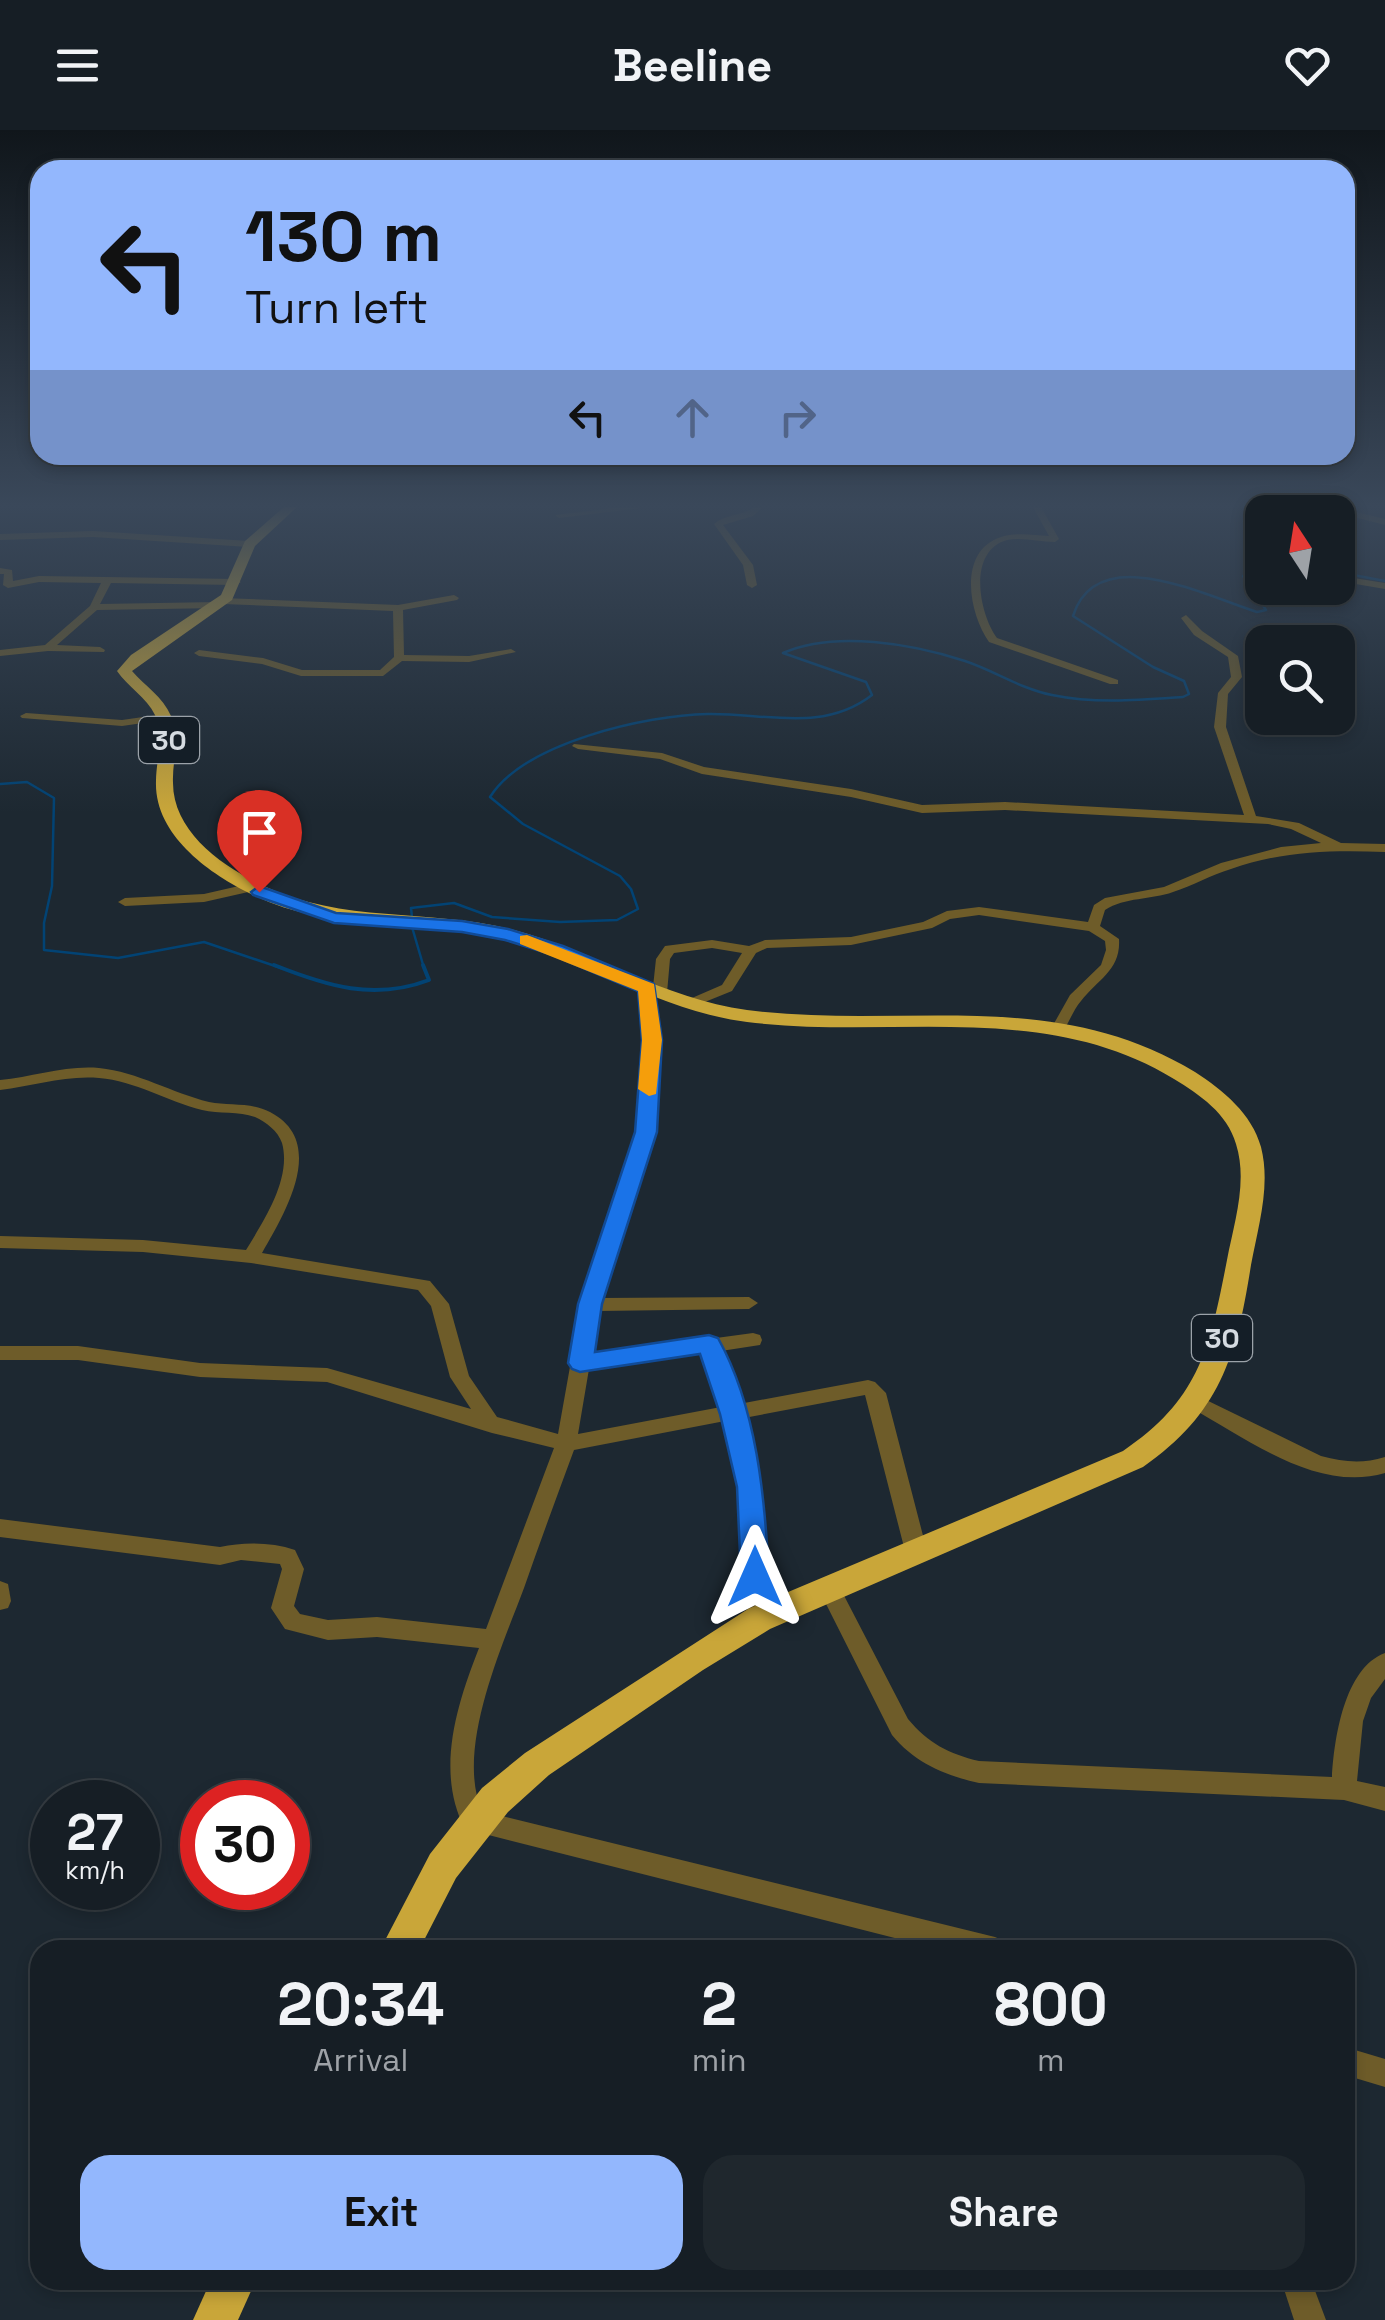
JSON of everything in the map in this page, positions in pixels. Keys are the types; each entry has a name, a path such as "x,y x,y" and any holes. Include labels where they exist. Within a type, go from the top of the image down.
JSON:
{"highway":[{"name":"30","path":"211,609 125,669 164,717 169,737 164,801 174,820 216,866 252,887 334,918 441,925 518,937 690,1004 764,1018 1059,1027 1118,1042 1175,1068 1230,1112 1245,1136 1252,1164 1250,1208 1234,1294 1212,1374 1198,1403 1171,1434 1133,1459 760,1619 536,1764 474,1821 442,1866 404,1940"},
{"path":"215,2320 229,2290"}],"street":[{"path":"48,648 93,609"},
{"path":"398,609 399,658"},
{"path":"980,609 988,634 1114,682"},
{"path":"1186,618 1198,633 1233,656 1239,676 1237,683 1223,693 1220,727 1252,820"},
{"path":"0,653 48,648 100,650"},
{"path":"199,653 313,674 382,673 399,658 468,659 511,652"},
{"path":"26,716 122,723 164,717"},
{"path":"578,746 662,756 702,770 851,793 922,809 1005,806 1252,820 1285,823 1338,846"},
{"path":"1093,927 1099,908 1110,901 1177,887 1226,866 1276,852 1338,846 1384,850"},
{"path":"125,902 204,898 252,887"},
{"path":"954,1940 474,1821 464,1795 468,1716 566,1444 590,1304 646,1132 654,991 670,949 712,944 751,950 772,943 840,943 927,925 952,914 979,911 1093,927 1112,939 1112,958 1103,974 1074,1000 1059,1027"},
{"path":"690,1004 727,988 751,950"},
{"path":"0,1085 104,1074 206,1106 250,1110 274,1121 283,1128 290,1154 288,1184 280,1209 251,1257"},
{"path":"0,1242 143,1246 251,1257 410,1281 432,1290 440,1304 460,1377 492,1424"},
{"path":"590,1304 749,1303"},
{"path":"580,1363 752,1340"},
{"path":"709,1344 733,1414 755,1514 760,1619"},
{"path":"0,1353 78,1353 200,1370 310,1372 566,1444 874,1389 916,1551"},
{"path":"1198,1403 1336,1470 1370,1473 1385,1465"},
{"path":"0,1528 220,1556 242,1551 286,1556 293,1569 282,1608 293,1622 328,1630 378,1627 493,1640"},
{"path":"0,1590 0,1601"},
{"path":"830,1590 900,1727 911,1742 938,1761 978,1772 1344,1789 1385,1799"},
{"path":"1344,1789 1347,1728 1353,1705 1364,1685 1385,1663"},
{"path":"1355,2064 1385,2073"},
{"path":"1300,2290 1310,2320"}],"waterway":[{"path":"412,917 411,908 454,903 492,917 560,922 617,920 638,909 631,889 620,876 523,824 490,797 530,761 558,747 621,726 708,714 814,717 853,707 872,695 866,682 783,653 804,646 850,641 898,645 944,655 1030,689 1068,698 1134,700 1189,694 1184,681 1153,667 1073,616 1077,609"},
{"path":"1249,609 1265,609"},
{"path":"0,784 27,782 54,798 52,886 44,923 44,950 118,958 204,942 281,968"},
{"path":"412,927 423,966"},
{"path":"274,965 332,985 370,990 429,980 423,966"}],"slow traffic":[{"path":"527,940 648,988 652,1040 649,1089"}],"route":[{"path":"259,892 334,918 462,926 508,935 648,988 652,1040 646,1132 590,1304 580,1363 709,1344 733,1414 751,1487 755,1577"}]}
